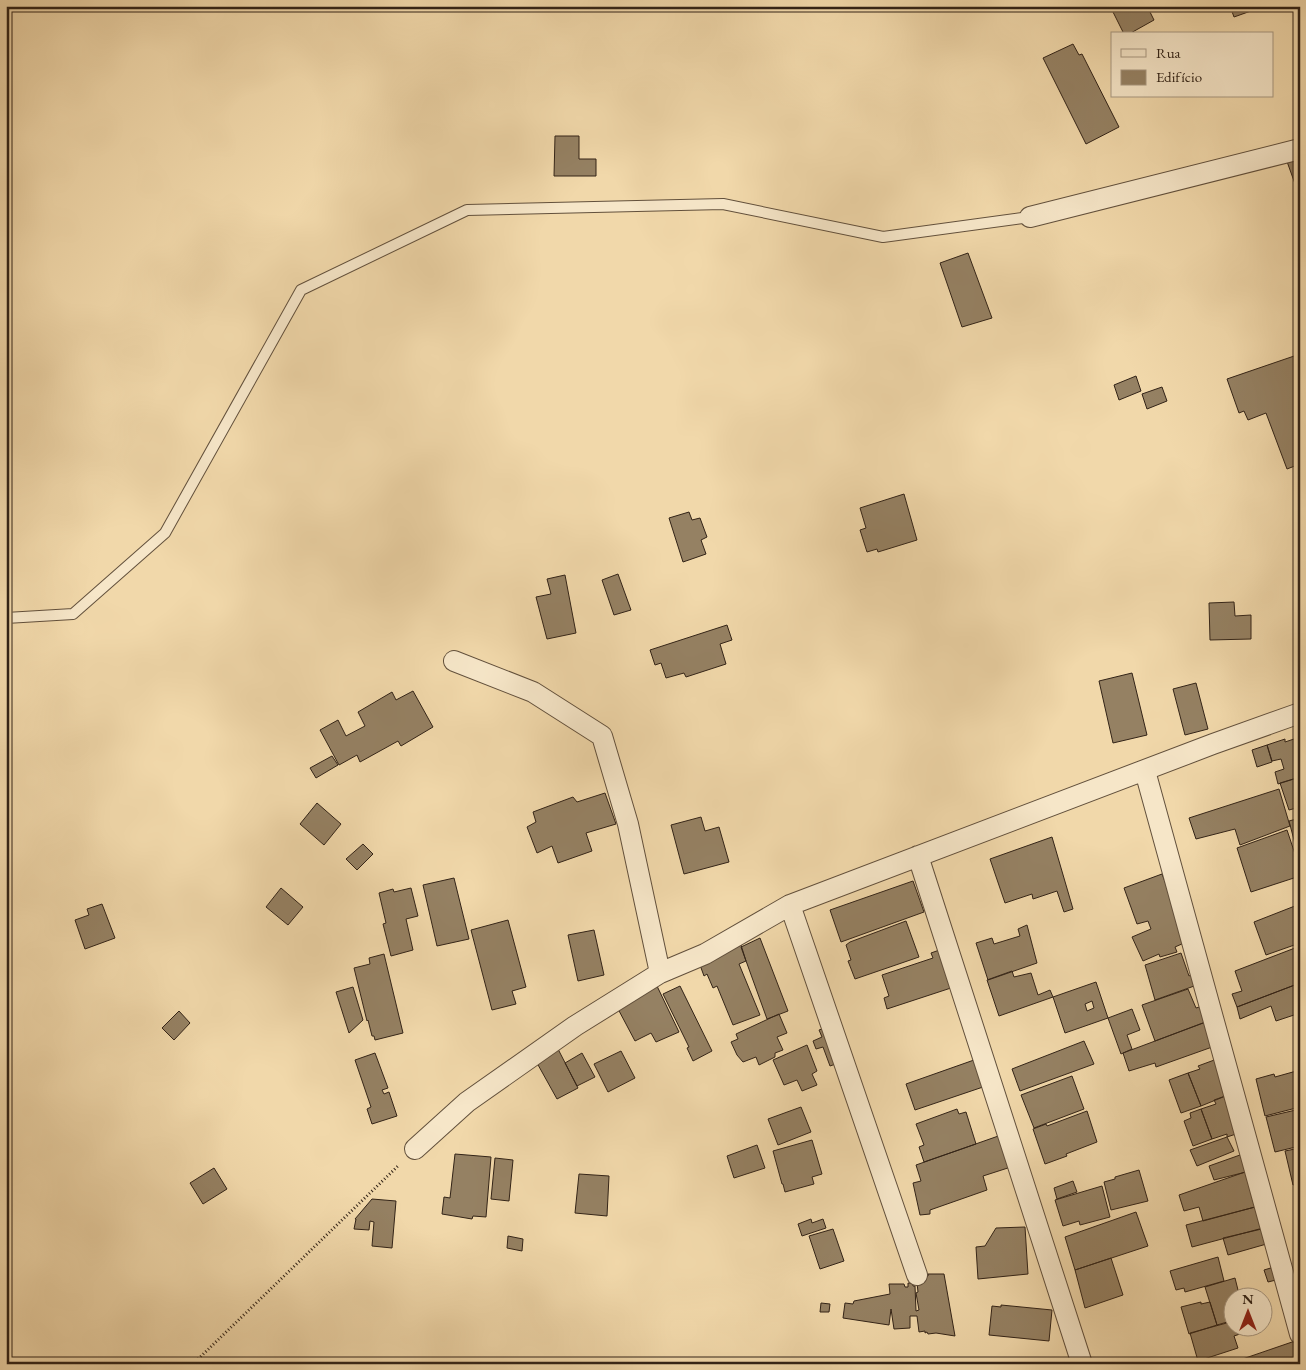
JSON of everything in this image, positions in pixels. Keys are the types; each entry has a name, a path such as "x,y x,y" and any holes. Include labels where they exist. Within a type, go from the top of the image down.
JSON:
{"street":[{"path":"1030,218 1300,149"},
{"path":"454,661 533,692 602,736 628,824 660,973"},
{"path":"416,1149 467,1102 575,1026 660,973 705,954 790,905 1213,744 1300,713"},
{"path":"1146,771 1300,1334"},
{"path":"918,856 1082,1364"},
{"path":"790,905 917,1275"}],"lane":[{"path":"6,618 73,614 165,532 301,290 467,210 723,204 883,237 1030,218"}],"path":[{"path":"193,1364 416,1149"}],"building":[{"path":"1110,6 1147,6 1154,20 1133,32 1123,32"},
{"path":"1230,6 1265,6 1234,17"},
{"path":"1073,44 1079,55 1082,54 1119,127 1086,144 1043,58"},
{"path":"555,136 579,136 579,159 596,159 596,176 554,176"},
{"path":"1300,151 1300,195 1299,195 1285,156"},
{"path":"968,253 992,318 962,327 940,263"},
{"path":"1300,354 1300,464 1287,469 1266,413 1248,420 1244,411 1239,413 1227,379"},
{"path":"1136,376 1141,391 1119,400 1114,385"},
{"path":"1162,387 1167,401 1147,409 1142,394"},
{"path":"904,494 917,540 878,552 877,549 867,552 860,530 866,528 860,508"},
{"path":"689,512 692,520 700,518 707,537 701,540 706,554 683,562 669,518"},
{"path":"618,574 631,610 614,615 602,580"},
{"path":"565,575 576,633 547,639 536,597 551,594 547,579"},
{"path":"1234,602 1235,616 1251,615 1251,639 1210,640 1209,603"},
{"path":"727,625 732,640 720,644 726,664 686,677 684,673 666,678 661,663 655,665 650,650"},
{"path":"1132,673 1147,735 1113,743 1099,681"},
{"path":"1196,683 1208,729 1185,735 1173,689"},
{"path":"413,691 433,727 401,746 398,741 360,762 357,755 339,765 320,730 338,720 346,736 365,726 358,712 392,692 396,700"},
{"path":"1300,737 1300,773 1295,774 1297,778 1278,784 1275,772 1284,769 1281,759 1272,761 1267,745 1285,739 1285,742"},
{"path":"1267,745 1272,762 1257,767 1252,750"},
{"path":"332,756 338,765 316,778 310,768"},
{"path":"1300,777 1300,807 1289,810 1280,783"},
{"path":"1279,789 1290,826 1240,845 1235,829 1196,839 1189,818"},
{"path":"605,793 616,824 586,833 592,851 558,863 552,846 537,853 527,827 536,822 533,812 573,797 577,802"},
{"path":"317,803 341,824 324,845 300,824"},
{"path":"701,817 705,831 719,827 729,862 684,874 671,825"},
{"path":"1300,818 1300,859 1299,859 1289,821"},
{"path":"1287,830 1300,869 1300,876 1251,892 1237,848"},
{"path":"1052,837 1073,909 1064,912 1057,891 1033,899 1032,894 1005,903 990,859"},
{"path":"363,844 373,854 357,870 346,859"},
{"path":"1162,874 1176,910 1184,943 1175,947 1177,952 1160,957 1159,954 1143,961 1132,937 1151,929 1148,921 1137,924 1124,888"},
{"path":"454,878 469,939 437,946 423,885"},
{"path":"913,881 924,912 841,942 830,910"},
{"path":"281,888 303,907 288,925 266,907"},
{"path":"411,888 418,916 406,919 413,950 391,956 383,924 386,923 379,893 393,889 394,892"},
{"path":"102,904 115,938 85,949 75,920 89,915 87,909"},
{"path":"1300,904 1300,943 1266,955 1254,922"},
{"path":"508,920 526,987 512,991 516,1004 492,1010 471,930"},
{"path":"906,921 919,957 855,979 848,961 851,960 846,945"},
{"path":"1027,925 1037,963 988,980 976,943 992,938 994,944 1020,936 1018,929"},
{"path":"594,930 604,975 578,981 568,935"},
{"path":"760,938 788,1011 767,1019 741,947"},
{"path":"741,945 746,961 739,964 760,1015 733,1025 717,986 713,988 707,974 704,976 700,965"},
{"path":"945,948 957,986 887,1009 884,998 889,996 882,975 933,958 931,953"},
{"path":"1295,948 1300,957 1300,983 1237,1007 1232,994 1242,991 1235,971"},
{"path":"1181,953 1189,976 1193,974 1197,985 1155,1000 1145,965"},
{"path":"384,954 403,1033 375,1040 367,1021 354,968 370,964 369,958"},
{"path":"1012,971 1014,977 1031,973 1038,995 1050,990 1053,997 999,1016 987,980"},
{"path":"1096,982 1108,1018 1065,1033 1053,997","holes":["1092,1001 1094,1008 1087,1011 1085,1004"]},
{"path":"1300,983 1300,1013 1276,1021 1271,1006 1240,1019 1237,1007"},
{"path":"657,986 679,1032 656,1042 651,1033 635,1041 617,1007 634,996"},
{"path":"680,986 712,1051 693,1061 687,1048 689,1047 663,994"},
{"path":"353,987 363,1020 349,1033 336,992"},
{"path":"1188,989 1196,1008 1203,1006 1208,1021 1155,1041 1142,1005"},
{"path":"1132,1009 1140,1030 1127,1035 1132,1049 1121,1054 1108,1018"},
{"path":"179,1011 190,1023 174,1040 162,1028"},
{"path":"779,1014 787,1033 777,1037 783,1050 775,1053 775,1057 759,1065 756,1057 743,1062 737,1055 731,1042 738,1039 736,1034"},
{"path":"1206,1022 1215,1046 1156,1067 1155,1063 1129,1071 1123,1053"},
{"path":"837,1024 847,1060 830,1066 823,1047 816,1049 813,1041 822,1037 819,1030"},
{"path":"1084,1041 1094,1064 1020,1091 1012,1069"},
{"path":"807,1045 817,1071 812,1074 817,1085 802,1091 797,1080 784,1085 773,1060"},
{"path":"558,1049 578,1088 557,1099 537,1063"},
{"path":"621,1051 635,1078 608,1092 594,1064"},
{"path":"375,1053 388,1088 382,1090 384,1094 389,1092 397,1116 372,1124 367,1109 371,1107 355,1060"},
{"path":"582,1053 595,1077 577,1086 565,1063"},
{"path":"1217,1059 1228,1095 1201,1106 1188,1073 1200,1069 1198,1066"},
{"path":"974,1060 983,1087 915,1110 906,1084"},
{"path":"1300,1070 1300,1107 1265,1116 1256,1079 1274,1074 1275,1077"},
{"path":"1188,1073 1201,1106 1181,1113 1169,1080"},
{"path":"1072,1076 1084,1109 1034,1128 1021,1095"},
{"path":"1228,1095 1239,1133 1227,1137 1227,1134 1212,1139 1201,1109 1216,1104 1214,1100"},
{"path":"801,1107 811,1132 778,1145 768,1119"},
{"path":"957,1109 959,1114 966,1112 976,1144 924,1162 919,1147 924,1145 916,1124"},
{"path":"1201,1109 1212,1139 1193,1146 1184,1121 1191,1118 1190,1113"},
{"path":"1300,1109 1300,1146 1275,1152 1266,1117"},
{"path":"1087,1111 1097,1142 1045,1164 1033,1129 1046,1124 1047,1126"},
{"path":"1004,1134 1014,1166 983,1176 987,1190 930,1210 930,1214 920,1215 913,1183 921,1181 916,1165"},
{"path":"1227,1137 1234,1151 1197,1166 1190,1150"},
{"path":"812,1140 822,1174 812,1177 814,1184 785,1192 773,1151"},
{"path":"757,1145 765,1168 734,1178 727,1156"},
{"path":"1300,1148 1300,1183 1293,1185 1285,1151"},
{"path":"455,1154 491,1157 486,1217 473,1216 472,1219 442,1214 444,1197 450,1198"},
{"path":"1240,1155 1246,1172 1214,1180 1209,1166"},
{"path":"495,1158 513,1160 509,1201 491,1199"},
{"path":"214,1168 227,1189 203,1204 190,1183"},
{"path":"1139,1170 1148,1201 1111,1210 1104,1182"},
{"path":"1245,1172 1255,1207 1203,1221 1199,1207 1184,1211 1179,1195"},
{"path":"579,1174 609,1176 607,1216 575,1213"},
{"path":"1073,1181 1077,1192 1057,1199 1054,1188"},
{"path":"1102,1186 1110,1217 1080,1225 1079,1221 1063,1226 1055,1200"},
{"path":"372,1199 396,1201 392,1248 372,1246 374,1222 370,1221 369,1230 354,1229 355,1219"},
{"path":"1255,1207 1263,1228 1192,1247 1186,1225"},
{"path":"1136,1212 1148,1246 1075,1270 1065,1237"},
{"path":"811,1219 812,1223 823,1219 826,1228 802,1236 798,1224"},
{"path":"1025,1227 1028,1274 978,1279 976,1247 985,1246 996,1228"},
{"path":"1266,1228 1270,1243 1228,1255 1223,1238"},
{"path":"833,1229 844,1261 820,1269 809,1236"},
{"path":"508,1236 523,1239 522,1251 507,1248"},
{"path":"1218,1257 1224,1281 1185,1292 1184,1288 1176,1290 1170,1271"},
{"path":"1111,1258 1123,1295 1085,1308 1075,1270"},
{"path":"1274,1267 1280,1279 1268,1282 1264,1270"},
{"path":"928,1274 944,1274 955,1336 936,1333 928,1334 925,1331 919,1332 917,1316 910,1316 910,1328 894,1329 891,1309 889,1325 843,1318 845,1303 853,1304 854,1301 890,1294 889,1284 904,1284 905,1287 908,1287 908,1283 913,1283 913,1286 915,1286 916,1311 919,1310 916,1293 918,1292 917,1283 928,1276"},
{"path":"1235,1278 1238,1288 1224,1288 1224,1323 1217,1325 1205,1287"},
{"path":"1201,1302 1201,1304 1210,1302 1217,1325 1189,1334 1181,1307"},
{"path":"821,1303 830,1304 829,1312 820,1312"},
{"path":"1001,1305 1052,1310 1049,1341 989,1335 992,1306 1001,1307"},
{"path":"1224,1324 1224,1338 1235,1338 1238,1348 1198,1361 1190,1333"},
{"path":"1295,1341 1300,1364 1228,1364"}]}
